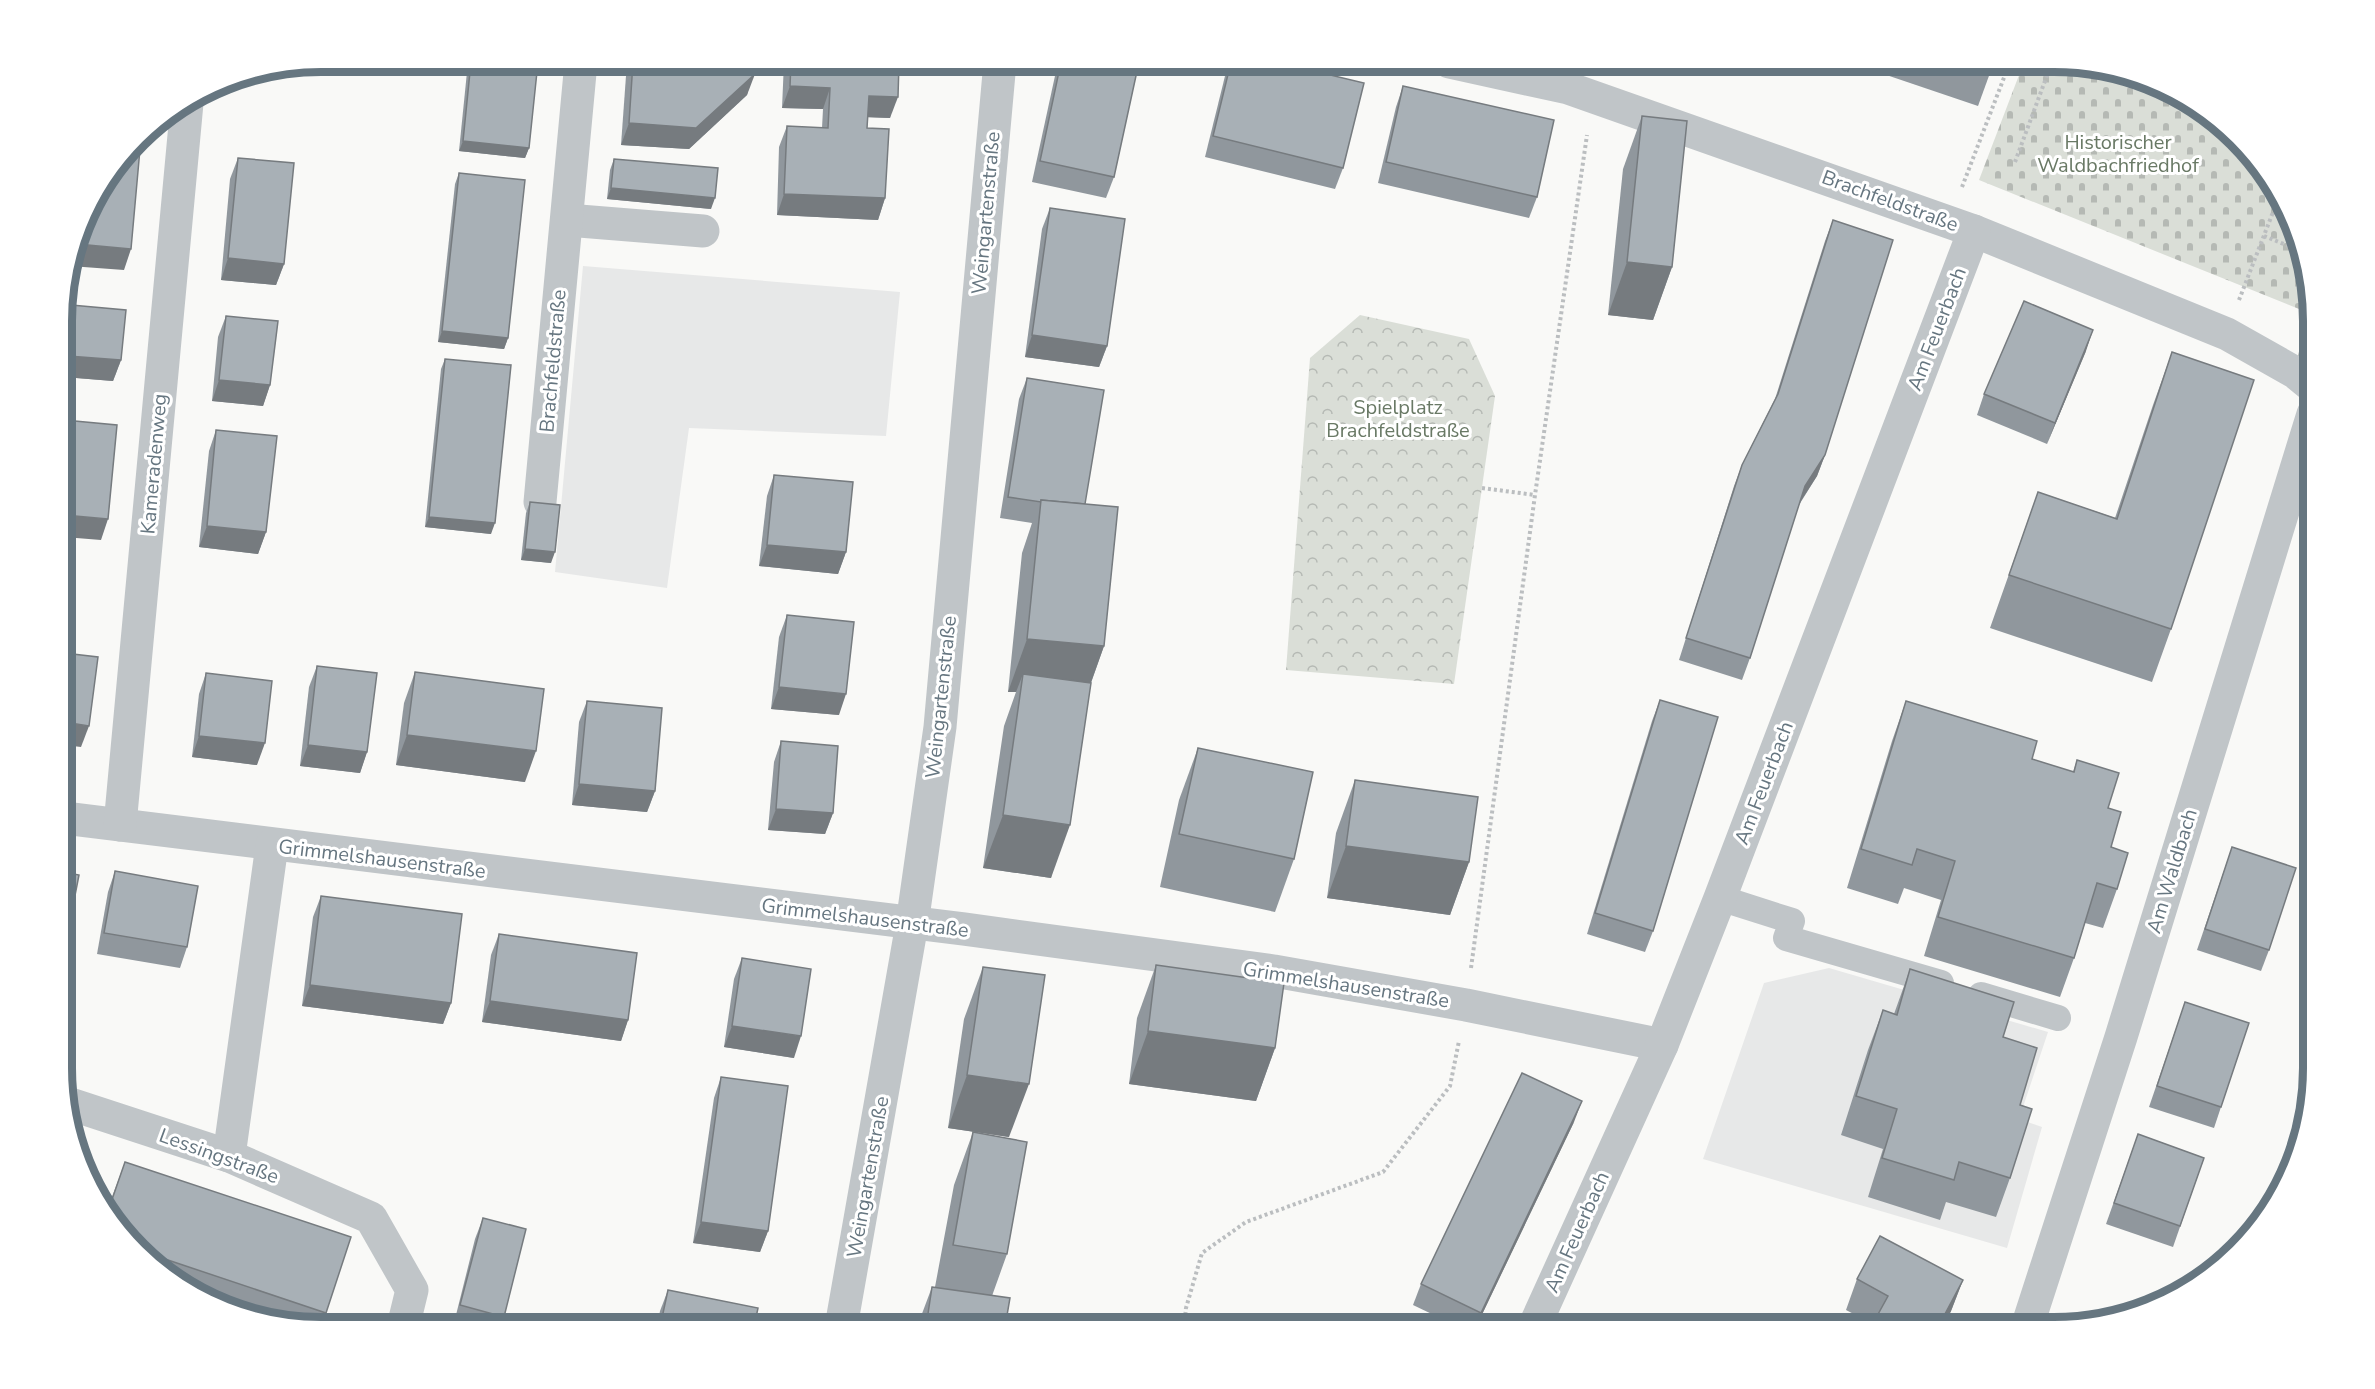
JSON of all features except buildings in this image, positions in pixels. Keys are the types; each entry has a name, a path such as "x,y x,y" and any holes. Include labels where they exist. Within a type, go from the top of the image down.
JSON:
{"street":[{"name":"Brachfeldstraße","path":"540,502 580,72"},
{"name":"Weingartenstraße","path":"843,1317 912,924 940,727 999,72"},
{"name":"Brachfeldstraße","path":"1514,72 1578,82 1961,226 2227,334 2303,379"},
{"name":"Kameradenweg","path":"120,825 186,112"},
{"path":"567,220 702,231"},
{"name":"Am Feuerbach","path":"1539,1317 1662,1045 1720,898 1961,226"},
{"name":"Am Waldbach","path":"2030,1317 2121,1037 2303,446"},
{"name":"Grimmelshausenstraße","path":"72,819 912,924 1274,972 1466,1005 1662,1045"},
{"path":"230,1156 272,845"},
{"path":"1720,898 1792,921 1786,938 2058,1018"},
{"name":"Lessingstraße","path":"75,1106 230,1156 370,1218 412,1290 406,1317"}],"path":[{"path":"1961,226 2007,72"},
{"path":"2015,162 2048,72"},
{"path":"1185,1317 1202,1253 1246,1222 1383,1172 1450,1086 1466,1005 1535,495 1578,82"},
{"path":"2227,334 2275,207"},
{"path":"2264,236 2292,247"},
{"path":"1482,488 1535,495"}],"shaded area":[{"path":"583,266 900,292 886,436 689,428 667,588 555,572"},
{"path":"1829,968 2048,1032 2019,1119 2042,1127 2007,1248 1703,1159 1764,983"}],"green space":[{"name":"Historischer Waldbachfriedhof","path":"2020,72 2087,74 2118,80 2149,91 2178,105 2206,123 2252,169 2270,196 2290,241 2301,288 2302,310 1979,180"},
{"name":"Spielplatz Brachfeldstraße","path":"1360,315 1469,339 1495,396 1454,684 1286,670 1310,358"},
{"name":"Historischer Waldbachfriedhof","path":"2303,336 2303,365 2296,363"}]}
